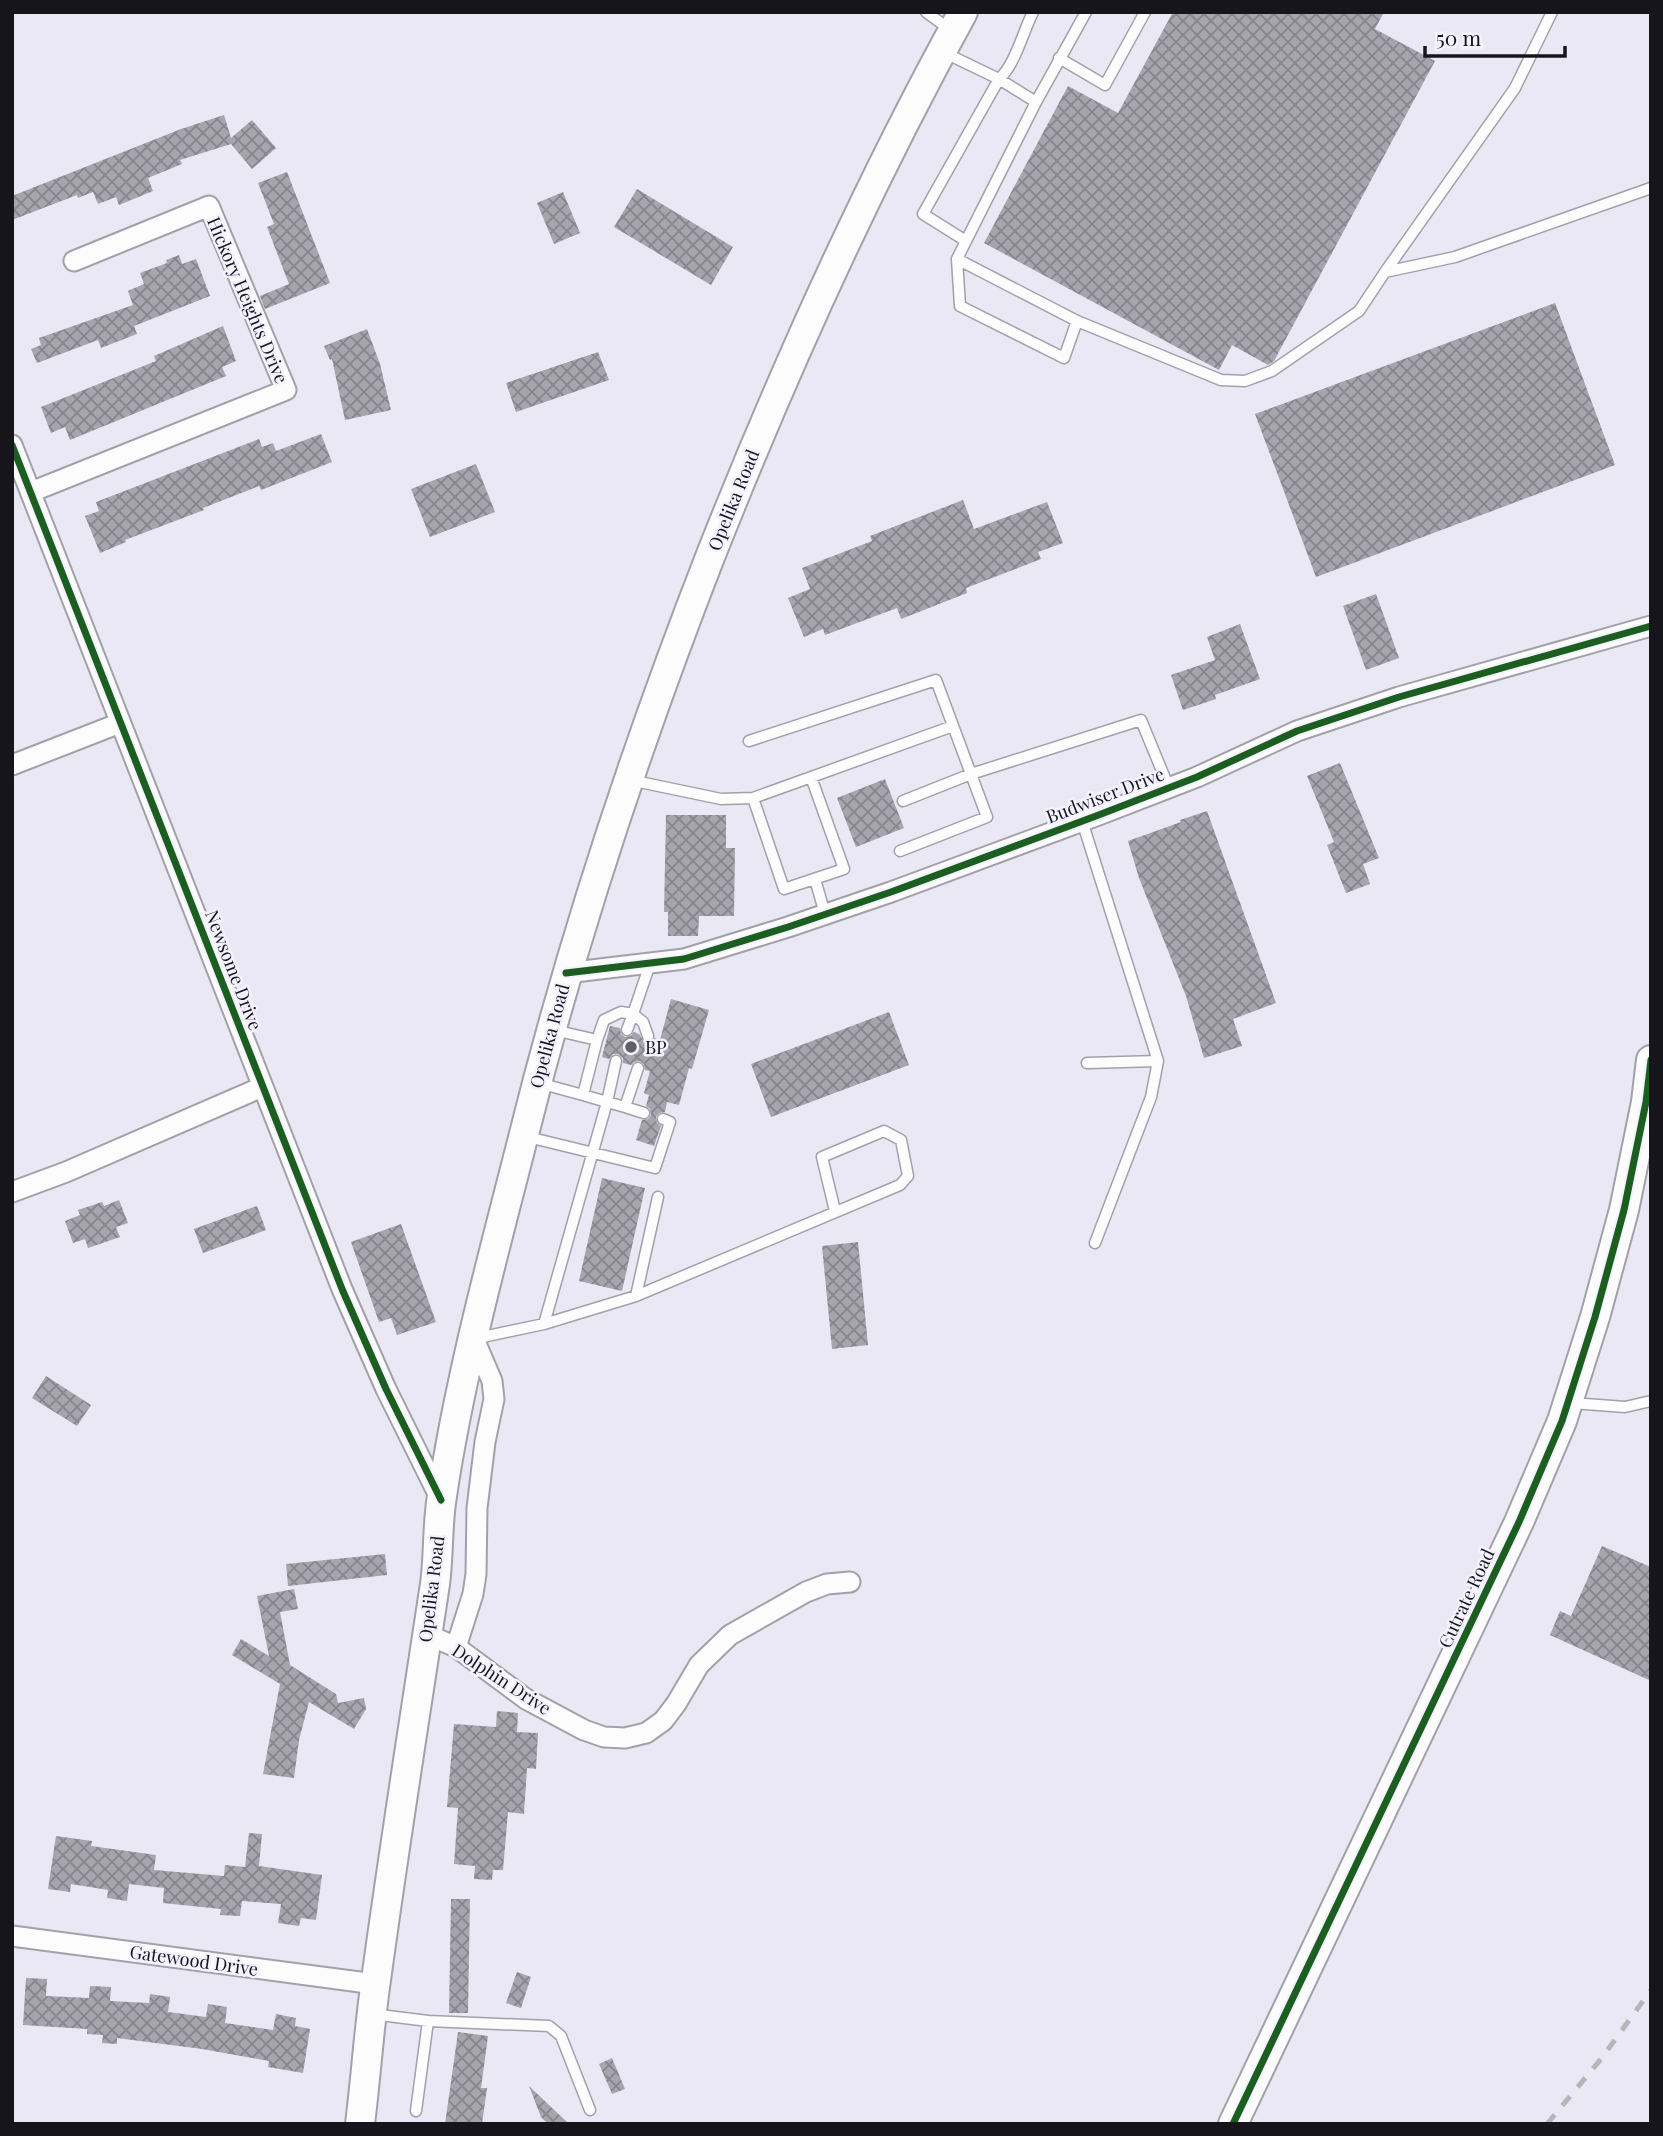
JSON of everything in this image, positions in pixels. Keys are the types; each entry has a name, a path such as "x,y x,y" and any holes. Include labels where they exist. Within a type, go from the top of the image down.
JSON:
{"main road":[{"name":"Opelika Road","path":"359,2124 375,1984 436,1578 441,1500 474,1339 550,1029 628,779 665,671 783,379 869,192 952,32"},
{"name":"Cutrate Road","path":"1233,2124 1519,1522 1568,1402 1595,1317 1624,1210 1646,1102 1651,1059"}],"street":[{"name":"Hickory Heights Drive","path":"31,492 286,390 209,206 74,261"},
{"name":"Newsome Drive","path":"12,444 342,1289 386,1389 441,1500"},
{"name":"Budwiser Drive","path":"566,973 684,960 824,914 1083,821 1168,788 1297,731 1386,701 1651,626"},
{"path":"12,765 120,723"},
{"path":"12,1192 66,1172 262,1087"},
{"path":"456,1647 473,1594 477,1508 485,1442 495,1399 492,1381 474,1339"},
{"name":"Dolphin Drive","path":"426,1634 456,1647 526,1699 584,1730 604,1737 625,1738 646,1732 663,1721 677,1704 699,1665 730,1635 806,1592 827,1584 850,1582"},
{"name":"Gatewood Drive","path":"12,1936 375,1984"}],"lane":[{"path":"926,12 952,32 999,79 1037,102"},
{"path":"966,241 923,214 999,79 1009,70 1033,12"},
{"path":"1077,321 1064,358 960,306 957,259 1059,58 1086,12"},
{"path":"1059,58 1105,85 1145,12"},
{"path":"957,259 1077,321 1222,380 1245,381 1272,371 1360,311 1515,88 1552,12"},
{"path":"1385,272 1455,257 1651,188"},
{"path":"749,741 936,680 987,817 900,851"},
{"path":"903,801 971,774 1141,720 1168,788"},
{"path":"628,779 721,799 753,798 953,726"},
{"path":"753,798 784,889 844,869 811,777"},
{"path":"1083,821 1158,1061 1151,1097 1095,1243"},
{"path":"815,879 824,914"},
{"path":"626,1030 650,964"},
{"path":"583,1095 604,1020 621,1012 633,1014 643,1022 648,1036"},
{"path":"550,1029 597,1040"},
{"path":"544,1324 607,1102 616,1061"},
{"path":"1087,1063 1158,1061"},
{"path":"625,1107 638,1068"},
{"path":"536,1083 644,1113"},
{"path":"523,1136 655,1168 670,1122 663,1119"},
{"path":"474,1339 544,1324 636,1296 900,1185 908,1176 901,1140 884,1131 822,1157 835,1211"},
{"path":"636,1296 658,1197"},
{"path":"1568,1402 1625,1407 1651,1401"},
{"path":"372,2014 428,2021 549,2026 561,2036 590,2110"},
{"path":"416,2110 428,2021"}],"building":[{"path":"1173,12 1384,12 1375,29 1435,61 1274,361 1268,365 1232,345 1219,370 984,243 1068,86 1118,113"},
{"path":"224,115 231,138 252,120 276,148 252,169 231,144 180,160 182,164 148,178 153,191 119,205 116,197 98,204 93,192 78,198 77,195 12,220 12,196 181,129"},
{"path":"287,172 330,283 265,309 260,296 289,284 267,227 274,224 258,183"},
{"path":"637,189 733,247 711,285 614,227"},
{"path":"563,192 580,233 554,244 537,203"},
{"path":"179,255 182,264 196,259 210,296 134,326 137,334 101,348 98,340 37,363 31,349 41,345 39,338 133,305 128,291 144,284 140,273 167,263 166,260"},
{"path":"1555,303 1615,465 1316,577 1255,414"},
{"path":"223,326 236,361 222,367 226,376 70,440 65,427 51,433 41,407 156,361 154,356"},
{"path":"367,329 380,364 391,410 345,420 332,359 330,360 324,346"},
{"path":"598,352 609,380 516,412 506,383"},
{"path":"321,434 332,462 261,490 259,486 125,540 126,542 100,553 85,516 99,511 96,502 259,439 262,447 273,443 276,451"},
{"path":"476,464 495,512 430,537 411,489"},
{"path":"963,500 974,529 1047,502 1063,543 1038,552 1041,559 966,588 967,593 901,619 897,608 825,635 823,629 804,637 788,598 810,589 802,568 872,541 870,536"},
{"path":"1376,594 1399,658 1366,670 1343,606"},
{"path":"1240,624 1260,679 1215,695 1216,699 1183,710 1171,675 1215,660 1207,637"},
{"path":"1340,763 1379,858 1363,864 1370,884 1346,893 1327,845 1334,842 1307,776"},
{"path":"885,779 904,828 856,847 837,798"},
{"path":"1207,811 1276,1003 1233,1019 1242,1046 1204,1058 1186,996 1139,878 1128,841"},
{"path":"666,815 726,815 726,848 735,848 734,916 699,916 698,936 668,936 668,912 664,912"},
{"path":"671,999 709,1010 679,1105 667,1102 665,1112 656,1117 661,1126 654,1146 636,1140 642,1120 651,1115 646,1106 649,1095 644,1093 650,1071 645,1070 640,1061 631,1065 623,1063 623,1058 618,1054 613,1054 609,1059 602,1057 610,1026 620,1028 625,1037 634,1032 639,1034 646,1043 651,1043 655,1038 660,1040"},
{"path":"889,1012 909,1065 771,1117 751,1064"},
{"path":"602,1178 645,1188 622,1291 579,1281"},
{"path":"119,1200 128,1223 116,1227 120,1237 88,1248 85,1239 73,1243 65,1221 80,1215 78,1210 102,1202 104,1206"},
{"path":"257,1206 266,1230 203,1253 194,1229"},
{"path":"401,1224 436,1322 397,1335 391,1318 379,1322 351,1242"},
{"path":"858,1242 868,1345 832,1349 822,1246"},
{"path":"46,1376 91,1405 77,1426 32,1398"},
{"path":"1602,1546 1651,1567 1651,1681 1550,1635 1560,1611 1571,1616"},
{"path":"385,1554 387,1575 288,1586 286,1564"},
{"path":"294,1589 298,1609 280,1612 290,1665 336,1694 338,1703 364,1698 366,1709 354,1729 309,1702 299,1740 294,1778 263,1774 280,1684 232,1655 241,1639 269,1656 257,1596"},
{"path":"497,1711 518,1713 517,1732 538,1733 536,1769 527,1768 524,1814 508,1812 503,1870 493,1870 492,1880 474,1879 475,1866 454,1864 458,1808 447,1807 454,1724 496,1727"},
{"path":"249,1833 262,1834 259,1866 322,1875 316,1920 301,1918 299,1926 278,1923 281,1904 242,1901 240,1916 220,1915 221,1909 163,1903 164,1888 129,1884 127,1901 107,1898 108,1890 71,1884 70,1892 48,1889 56,1836 92,1841 91,1846 156,1855 154,1870 224,1876 225,1865 245,1867"},
{"path":"451,1899 470,1899 468,2013 449,2013"},
{"path":"517,1972 531,1977 521,2008 506,2003"},
{"path":"26,1978 47,1979 46,1996 89,1998 90,1986 111,1987 110,2001 149,2003 150,1994 170,1997 168,2012 206,2017 208,2004 227,2007 225,2023 273,2030 276,2014 296,2018 295,2026 310,2029 303,2073 268,2067 269,2061 202,2049 117,2038 117,2044 102,2043 103,2035 87,2034 87,2029 23,2025"},
{"path":"458,2032 488,2036 481,2088 487,2088 482,2124 445,2124"},
{"path":"612,2058 625,2089 612,2094 599,2064"},
{"path":"529,2086 569,2124 548,2124 541,2117"}],"railway":[{"path":"1547,2124 1601,2059 1651,1990"}],"cycle path":[{"path":"12,445 342,1289 386,1389 441,1500"},
{"path":"566,973 684,959 788,927 1096,816 1197,777 1297,731 1399,697 1651,626"},
{"path":"1233,2124 1519,1522 1562,1421 1595,1317 1624,1210 1646,1102 1651,1060"}],"place":[{"name":"BP","path":"631,1047"}]}
